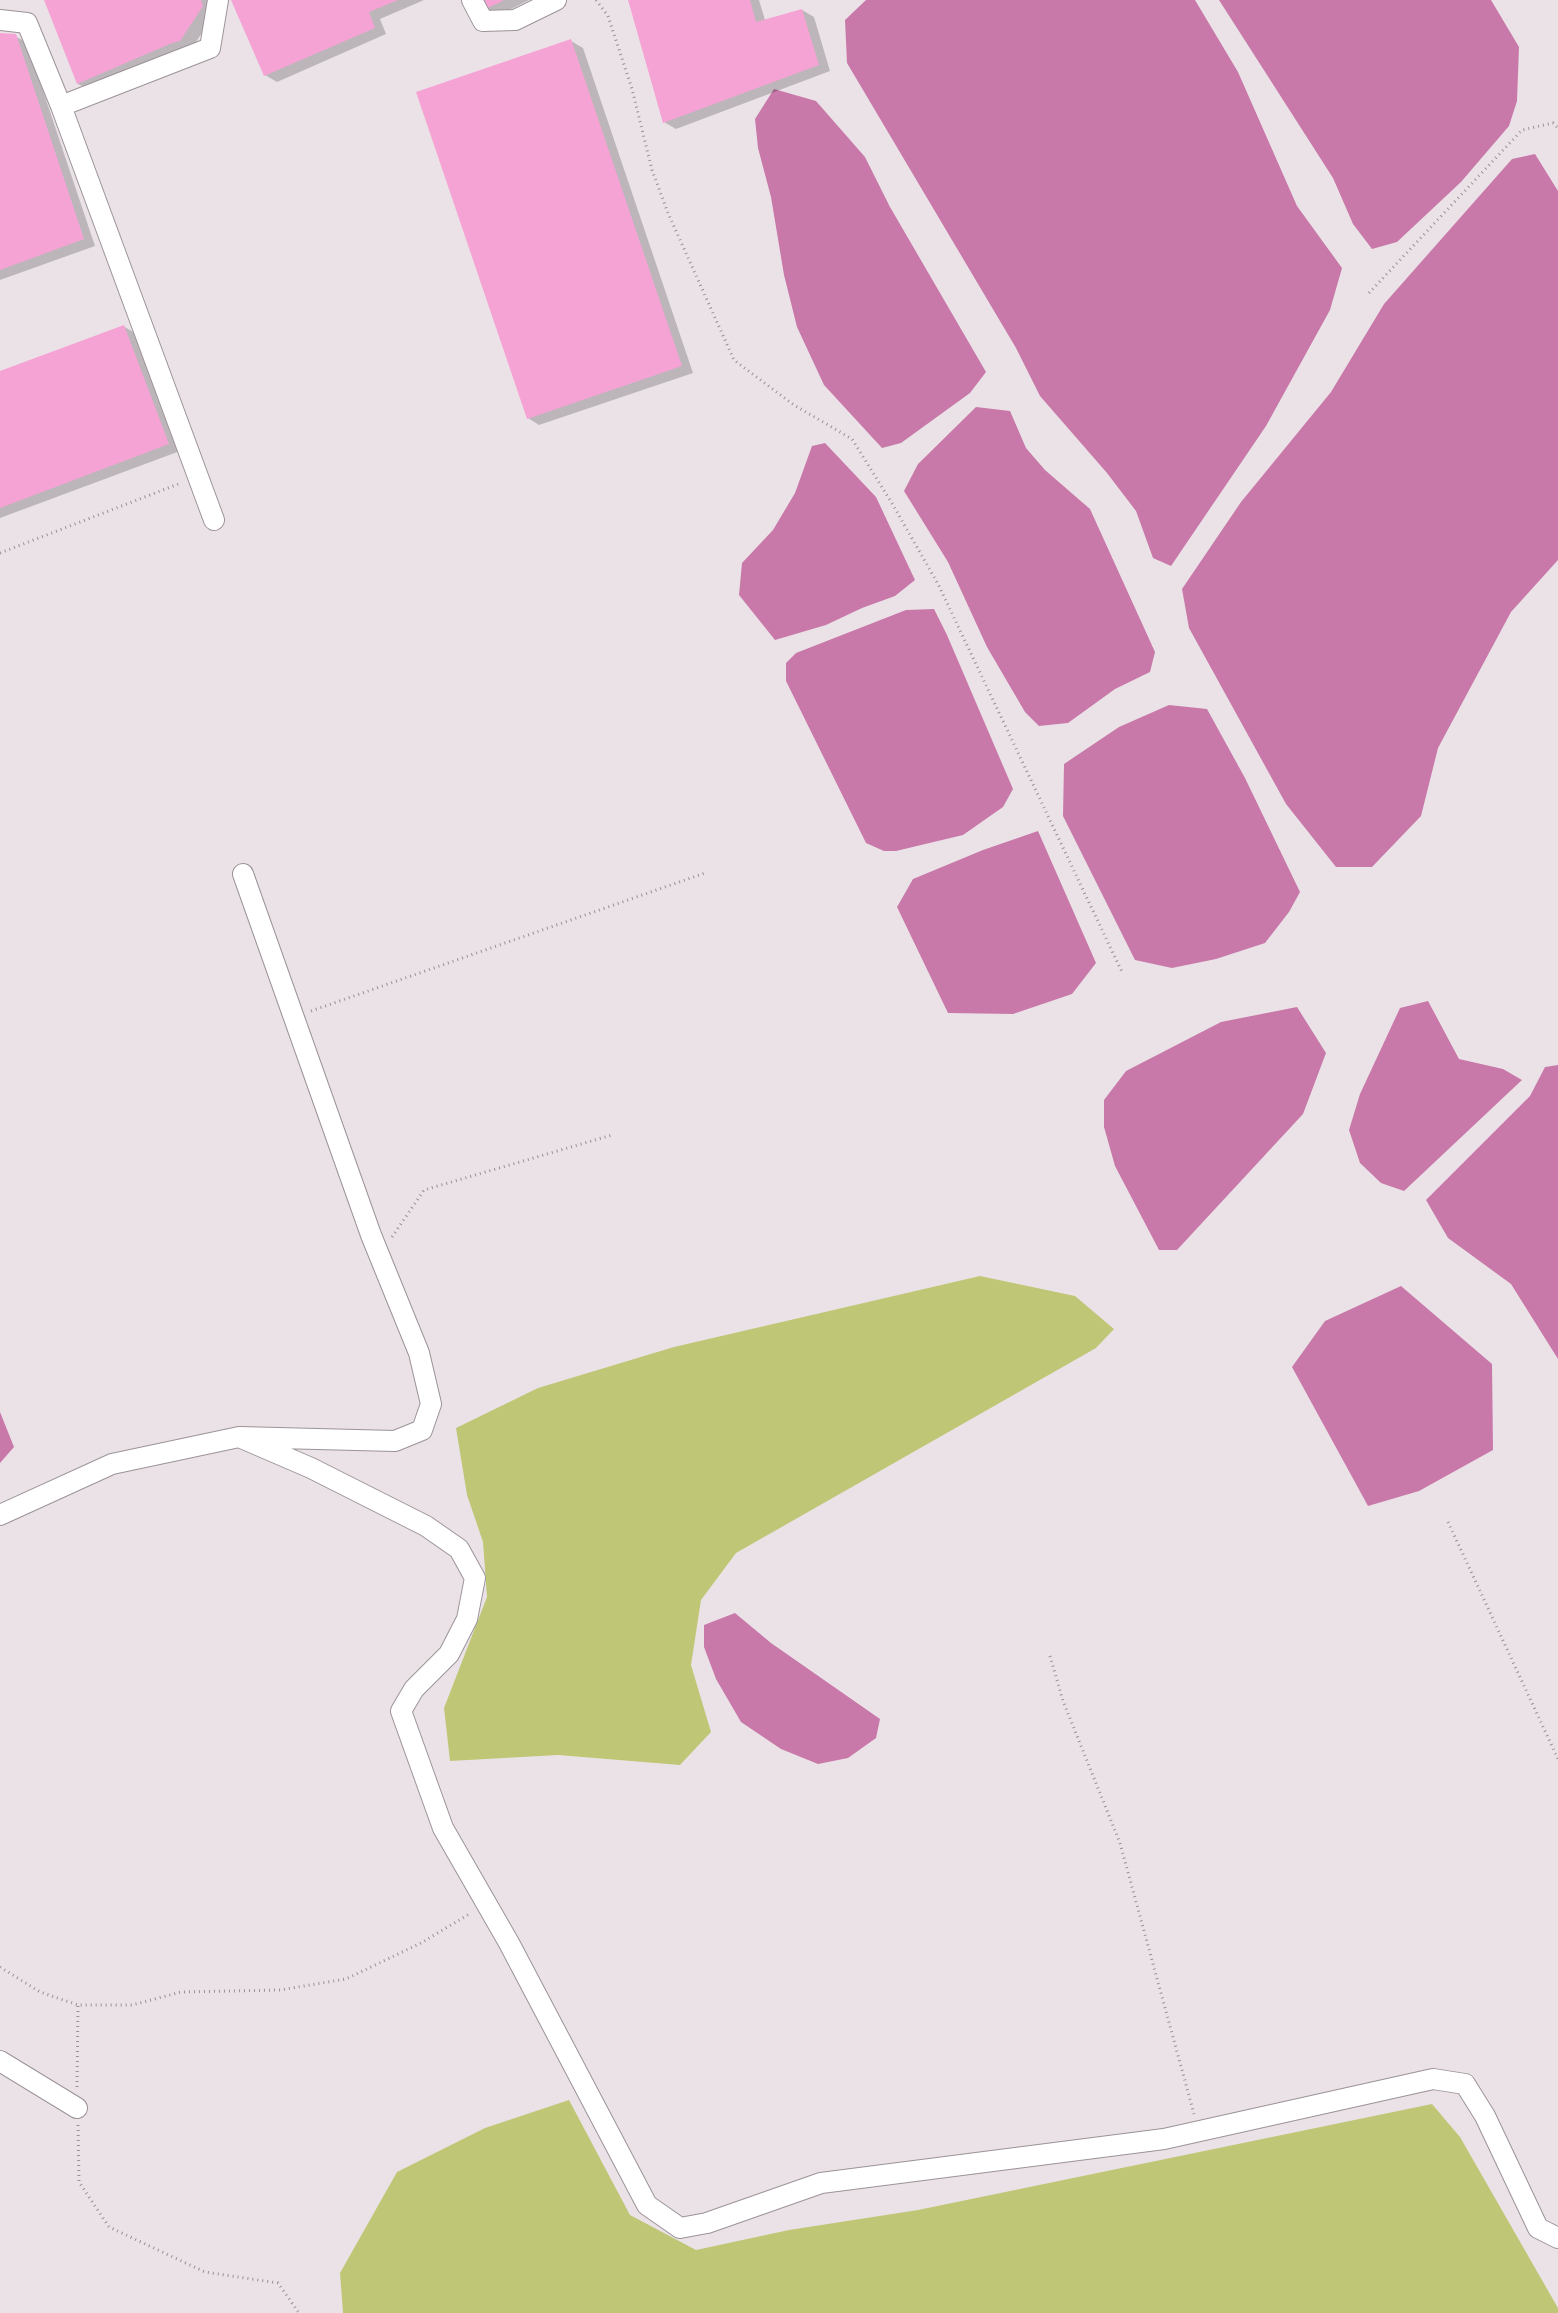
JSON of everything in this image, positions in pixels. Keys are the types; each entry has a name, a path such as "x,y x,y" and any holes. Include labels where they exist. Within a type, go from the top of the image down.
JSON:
{"street":[{"path":"61,106 210,48 218,0"},
{"path":"472,0 483,21 515,20 556,0"},
{"path":"0,20 27,24 61,106 214,520"},
{"path":"0,1515 112,1464 238,1437 395,1441 422,1430 431,1404 419,1353 379,1256 243,874"},
{"path":"238,1437 312,1468 426,1526 459,1549 475,1578 468,1619 449,1654 414,1689 401,1711 443,1828 510,1943 647,2205 680,2228 707,2223 821,2183 1164,2139 1433,2079 1465,2084 1485,2116 1538,2228 1558,2238"},
{"path":"0,2061 77,2108"}],"path":[{"path":"596,0 608,16 629,80 652,170 665,204 734,360 794,405 852,439 878,480 938,584 1122,972"},
{"path":"1369,293 1522,130 1554,123 1558,128"},
{"path":"0,553 198,476"},
{"path":"294,1017 704,873"},
{"path":"379,1256 424,1190 612,1135"},
{"path":"1448,1522 1558,1759"},
{"path":"1050,1656 1063,1701 1120,1843 1198,2131"},
{"path":"0,1967 40,1992 78,2005 132,2005 181,1992 280,1990 346,1979 421,1943 486,1903"},
{"path":"78,2005 78,2182 109,2227 205,2272 278,2283 300,2313"}],"green space":[{"path":"980,1276 1075,1296 1114,1329 1096,1348 736,1553 701,1600 691,1665 711,1732 680,1765 558,1755 450,1761 444,1708 487,1597 483,1542 467,1495 456,1428 538,1388 674,1347"},
{"path":"569,2100 630,2215 696,2250 789,2230 918,2210 1432,2104 1460,2137 1558,2308 1558,2313 343,2313 340,2273 397,2172 485,2128"}],"shaded area":[{"path":"866,0 1195,0 1238,72 1297,206 1342,268 1330,310 1266,426 1171,566 1153,558 1136,511 1107,473 1040,396 1016,348 847,63 845,20"},
{"path":"1219,0 1491,0 1519,47 1517,101 1509,126 1461,182 1397,242 1372,249 1353,224 1333,178"},
{"path":"774,89 816,101 865,157 890,207 986,372 970,393 901,443 882,448 824,385 797,327 784,275 771,197 758,148 755,119"},
{"path":"1535,154 1558,191 1558,560 1511,612 1438,748 1421,816 1372,867 1336,867 1286,804 1189,628 1182,589 1241,502 1331,392 1384,304 1512,159"},
{"path":"976,407 1010,411 1026,448 1045,470 1090,509 1155,652 1150,672 1115,689 1068,723 1039,726 1025,712 987,647 948,562 904,491 918,464"},
{"path":"825,443 876,497 915,580 895,596 862,608 826,625 775,640 739,595 742,563 773,530 795,493 812,446"},
{"path":"934,609 1013,789 1003,807 963,835 896,851 884,851 866,843 786,681 786,663 796,653 906,610"},
{"path":"1169,705 1207,709 1245,778 1300,892 1289,912 1265,943 1216,959 1172,968 1135,960 1063,816 1064,764 1119,727"},
{"path":"1038,831 1096,963 1072,994 1013,1014 948,1013 897,907 913,879 983,850"},
{"path":"1428,1001 1459,1059 1503,1069 1522,1080 1404,1191 1381,1183 1360,1163 1349,1130 1360,1094 1400,1008"},
{"path":"1297,1007 1326,1053 1303,1114 1177,1250 1159,1250 1115,1166 1104,1127 1104,1100 1126,1071 1221,1022"},
{"path":"1558,1065 1558,1359 1511,1284 1448,1238 1426,1200 1530,1096 1545,1067"},
{"path":"1401,1286 1492,1364 1493,1450 1419,1491 1368,1506 1292,1367 1325,1321"},
{"path":"0,1412 14,1447 0,1463"},
{"path":"735,1613 771,1643 880,1719 876,1738 848,1758 818,1764 781,1749 741,1722 716,1679 704,1647 704,1625"}],"building":[{"path":"44,0 201,0 203,6 180,41 77,84"},
{"path":"231,0 398,0 369,12 375,28 264,76"},
{"path":"479,0 504,0 484,10"},
{"path":"628,0 750,0 756,22 802,9 819,65 663,123"},
{"path":"0,33 16,34 84,239 0,270"},
{"path":"571,39 682,366 527,419 416,92"},
{"path":"124,325 169,444 0,508 0,371"}]}
